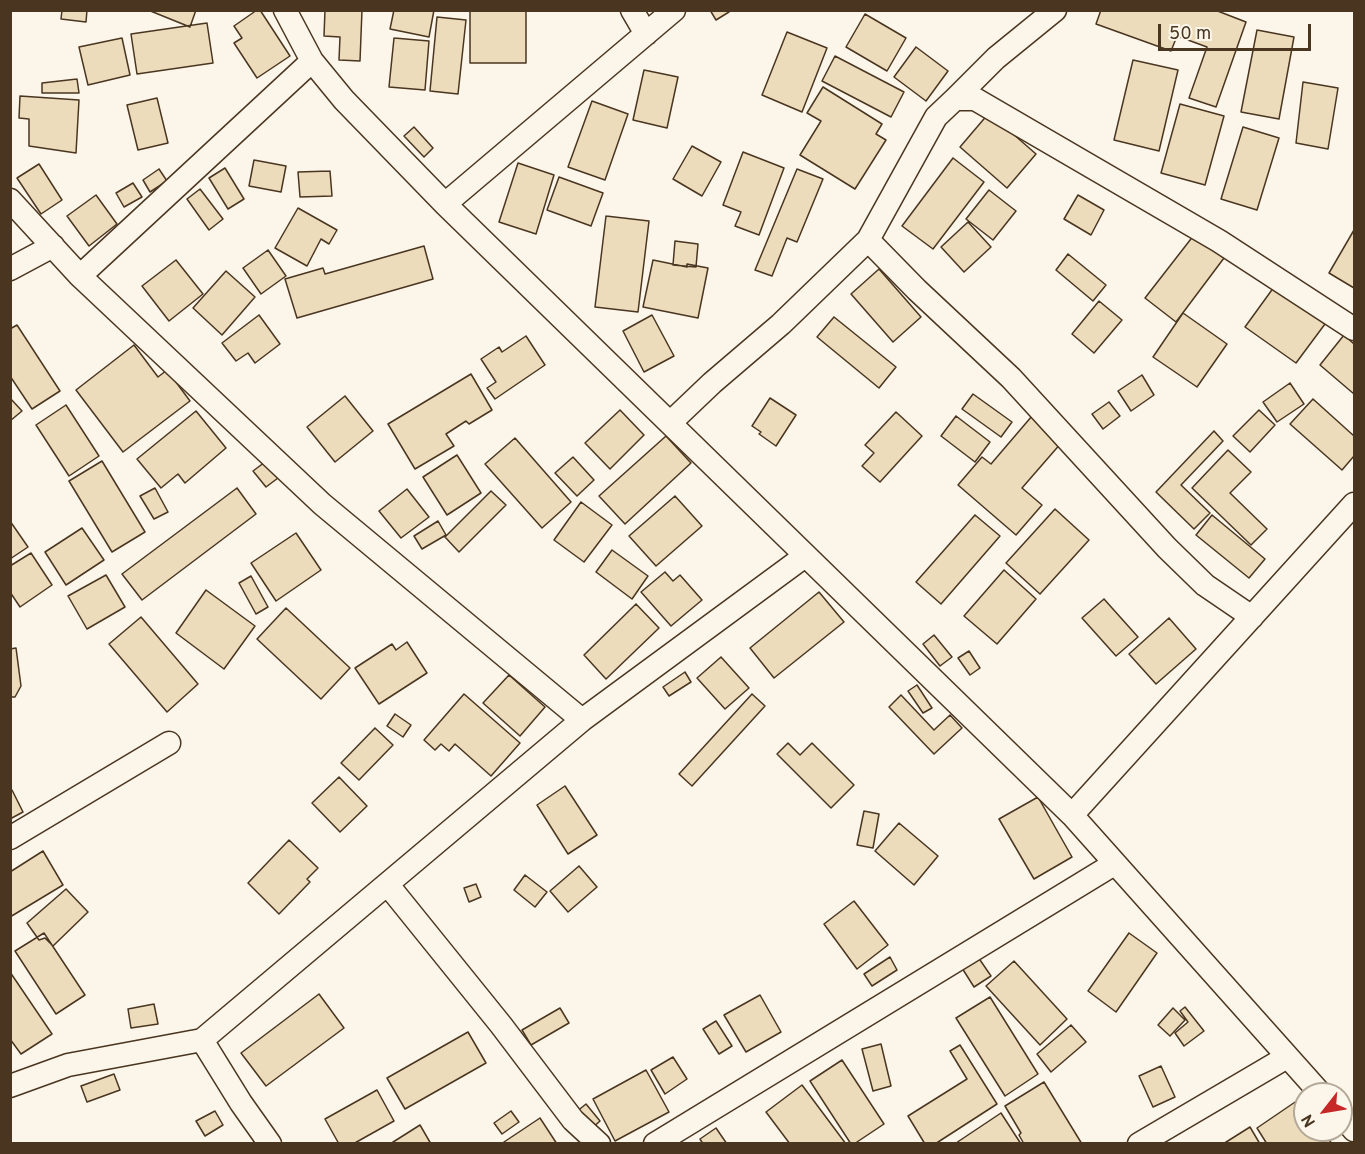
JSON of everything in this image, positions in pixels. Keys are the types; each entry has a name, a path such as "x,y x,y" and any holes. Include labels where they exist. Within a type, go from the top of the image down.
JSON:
{"street":[{"path":"285,10 312,61 344,100 445,204 1072,815 1310,1082"},
{"path":"632,10 646,34"},
{"path":"445,204 674,10"},
{"path":"670,423 712,383 781,324 868,240 936,117 996,58 1055,10"},
{"path":"80,276 312,61"},
{"path":"956,99 975,99 1219,242 1354,329"},
{"path":"10,200 80,276 322,504 582,720"},
{"path":"868,240 1011,378 1167,548 1205,585 1252,617"},
{"path":"10,269 53,246"},
{"path":"1072,815 1354,504"},
{"path":"10,1086 68,1065 202,1040 582,720 805,556"},
{"path":"10,838 169,743"},
{"path":"655,1143 1114,864"},
{"path":"388,885 495,1016 573,1120 599,1143"},
{"path":"202,1040 241,1103 270,1143"},
{"path":"1139,1143 1287,1057"}],"building":[{"path":"62,10 87,10 86,22 61,19"},
{"path":"148,10 196,10 190,27"},
{"path":"260,10 290,56 257,78 234,43 242,38 234,26"},
{"path":"325,10 362,10 360,61 339,60 340,37 324,36"},
{"path":"394,10 434,10 429,37 390,29"},
{"path":"470,10 526,10 526,63 470,63"},
{"path":"710,10 728,10 729,12 716,20"},
{"path":"1101,10 1215,10 1246,22 1216,107 1189,98 1207,47 1177,36 1171,51 1096,24"},
{"path":"865,14 906,38 887,71 846,47"},
{"path":"437,17 466,20 458,94 430,91"},
{"path":"207,23 213,63 137,74 131,34"},
{"path":"1257,30 1294,37 1279,119 1241,112"},
{"path":"787,32 827,48 802,112 762,95"},
{"path":"122,38 130,75 88,85 79,47"},
{"path":"394,38 429,41 425,90 389,87"},
{"path":"916,47 948,71 926,101 894,77"},
{"path":"835,56 904,92 891,117 822,81"},
{"path":"1133,60 1178,70 1159,151 1114,140"},
{"path":"644,70 678,77 667,128 633,120"},
{"path":"77,79 79,93 42,93 42,83"},
{"path":"1303,82 1338,88 1328,149 1296,143"},
{"path":"823,87 882,124 876,134 886,140 855,189 800,155 821,121 807,113"},
{"path":"20,96 79,100 76,153 29,146 29,119 19,118"},
{"path":"157,98 168,143 138,150 127,105"},
{"path":"592,101 628,114 605,180 568,167"},
{"path":"1180,104 1224,116 1205,185 1161,173"},
{"path":"989,113 1036,154 1007,188 960,147"},
{"path":"414,127 433,148 424,157 404,136"},
{"path":"1243,127 1279,138 1257,210 1221,199"},
{"path":"692,146 721,162 702,196 673,179"},
{"path":"743,152 784,168 759,235 735,226 741,212 723,205"},
{"path":"953,158 984,182 933,249 902,226"},
{"path":"254,160 286,166 281,192 249,186"},
{"path":"518,163 554,175 536,234 499,222"},
{"path":"39,164 62,200 41,214 17,178"},
{"path":"225,168 244,199 228,209 209,178"},
{"path":"159,169 167,181 150,192 143,180"},
{"path":"797,169 823,179 797,242 787,238 772,276 755,270"},
{"path":"330,171 332,196 300,197 298,172"},
{"path":"559,177 603,193 591,226 547,210"},
{"path":"133,183 142,197 124,207 116,193"},
{"path":"200,189 223,219 209,230 187,199"},
{"path":"989,190 1016,211 993,240 966,219"},
{"path":"96,195 117,224 89,246 67,216"},
{"path":"1078,195 1104,210 1091,235 1064,219"},
{"path":"298,208 337,230 329,244 321,239 307,266 275,248"},
{"path":"606,216 649,221 638,312 595,307"},
{"path":"968,222 991,247 964,272 941,247"},
{"path":"1354,230 1354,288 1329,273"},
{"path":"1194,235 1224,258 1176,322 1145,298"},
{"path":"675,241 698,244 696,267 673,265"},
{"path":"424,246 433,279 297,318 285,279 323,268 325,274"},
{"path":"268,250 286,276 261,294 243,268"},
{"path":"1068,254 1106,285 1093,301 1056,270"},
{"path":"176,260 203,294 169,321 142,286"},
{"path":"653,260 687,267 687,264 708,268 698,318 643,307"},
{"path":"879,269 921,317 893,342 851,294"},
{"path":"226,271 255,297 222,335 193,308"},
{"path":"1274,287 1325,324 1296,363 1245,327"},
{"path":"1099,301 1122,320 1094,353 1072,334"},
{"path":"1183,313 1227,344 1197,387 1153,357"},
{"path":"259,315 280,344 255,363 248,353 236,361 222,343"},
{"path":"652,315 674,356 644,372 623,331"},
{"path":"834,317 896,367 879,388 817,337"},
{"path":"17,325 60,391 32,409 10,376 10,329"},
{"path":"1344,335 1354,344 1354,394 1320,365"},
{"path":"526,336 545,365 495,399 487,388 496,382 481,359 499,347 502,352"},
{"path":"134,345 158,377 167,370 190,401 123,452 76,390"},
{"path":"471,374 492,410 469,424 466,421 446,434 454,446 415,469 388,424"},
{"path":"1142,375 1154,395 1131,411 1118,391"},
{"path":"1290,383 1304,404 1277,422 1263,402"},
{"path":"973,394 1012,422 1001,437 962,409"},
{"path":"345,396 373,431 335,462 307,427"},
{"path":"10,398 22,411 10,421"},
{"path":"770,398 796,415 776,446 752,426"},
{"path":"1313,399 1354,436 1354,456 1342,470 1290,424"},
{"path":"1109,402 1120,416 1103,429 1092,414"},
{"path":"66,405 99,456 69,476 36,425"},
{"path":"620,410 644,435 610,469 585,443"},
{"path":"1259,410 1275,425 1250,452 1233,436"},
{"path":"196,411 226,448 185,483 178,474 161,488 137,459"},
{"path":"896,412 922,436 880,482 862,466 874,453 865,445"},
{"path":"956,416 990,442 975,462 941,436"},
{"path":"1032,416 1062,442 1022,488 1042,505 1016,535 958,485 982,457 991,464"},
{"path":"1214,431 1223,441 1181,485 1210,513 1194,529 1156,492"},
{"path":"666,436 691,463 625,524 599,496"},
{"path":"515,438 571,502 542,528 485,464"},
{"path":"1228,450 1251,472 1230,493 1267,529 1251,545 1192,488"},
{"path":"457,455 481,493 447,515 423,477"},
{"path":"573,457 594,480 577,496 555,473"},
{"path":"102,461 145,532 112,552 69,481"},
{"path":"265,462 278,478 266,487 253,471"},
{"path":"155,488 168,512 154,519 140,496"},
{"path":"237,488 256,514 142,600 122,574"},
{"path":"407,489 429,517 401,538 379,511"},
{"path":"491,491 506,505 459,552 445,537"},
{"path":"675,496 702,526 656,566 629,536"},
{"path":"581,502 612,525 584,562 554,540"},
{"path":"1055,509 1089,540 1040,594 1006,563"},
{"path":"975,515 1000,536 941,604 916,582"},
{"path":"1212,515 1265,559 1249,578 1196,535"},
{"path":"10,521 28,547 10,559"},
{"path":"438,521 446,535 422,549 414,536"},
{"path":"82,528 104,560 66,585 45,552"},
{"path":"296,533 321,570 276,601 251,563"},
{"path":"612,550 648,576 632,599 596,572"},
{"path":"31,553 52,585 20,607 10,592 10,566"},
{"path":"1004,570 1036,599 997,644 964,616"},
{"path":"665,572 673,581 680,575 702,600 671,626 641,592"},
{"path":"106,575 125,607 87,629 68,596"},
{"path":"251,576 268,607 256,614 239,583"},
{"path":"206,590 255,626 224,669 176,633"},
{"path":"819,592 844,622 774,678 750,648"},
{"path":"1104,599 1138,637 1116,656 1082,618"},
{"path":"636,604 659,628 606,679 584,655"},
{"path":"286,608 350,668 321,699 257,639"},
{"path":"141,617 198,684 167,712 109,644"},
{"path":"1169,618 1196,649 1156,684 1129,654"},
{"path":"934,635 952,657 940,666 923,644"},
{"path":"407,642 427,673 379,704 355,668 392,644 396,650"},
{"path":"16,648 21,686 15,697 10,697 10,649"},
{"path":"969,651 980,668 970,675 958,658"},
{"path":"721,657 749,688 725,709 697,678"},
{"path":"685,672 691,682 669,696 663,687"},
{"path":"509,675 545,707 520,736 483,703"},
{"path":"917,685 932,708 923,713 908,691"},
{"path":"464,694 520,743 491,776 455,744 449,751 441,744 435,750 424,740"},
{"path":"752,694 765,706 692,786 679,774"},
{"path":"901,695 934,730 950,715 962,728 934,754 889,707"},
{"path":"395,714 411,725 403,737 387,726"},
{"path":"375,728 393,745 359,780 341,763"},
{"path":"788,743 800,755 812,743 854,785 831,808 777,754"},
{"path":"339,777 367,806 340,832 312,803"},
{"path":"565,786 597,835 568,854 537,805"},
{"path":"12,790 23,812 10,819 10,791"},
{"path":"1038,797 1072,857 1034,879 999,819"},
{"path":"864,811 879,814 873,848 857,845"},
{"path":"899,823 938,856 914,885 875,851"},
{"path":"289,840 318,868 307,879 310,882 279,914 248,883"},
{"path":"43,851 63,885 10,917 10,872"},
{"path":"579,866 597,887 568,912 550,891"},
{"path":"525,875 547,892 535,907 514,890"},
{"path":"476,884 481,897 469,902 464,888"},
{"path":"66,889 88,912 53,946 45,938 39,940 27,923"},
{"path":"854,901 888,945 857,969 824,924"},
{"path":"44,933 85,995 56,1014 15,951"},
{"path":"1129,933 1157,953 1116,1012 1088,991"},
{"path":"890,957 897,970 872,986 864,974"},
{"path":"978,957 991,976 974,987 962,968"},
{"path":"1014,961 1067,1019 1040,1045 986,986"},
{"path":"10,972 52,1034 21,1054 10,1039"},
{"path":"319,994 344,1028 266,1086 241,1053"},
{"path":"760,995 781,1032 746,1052 724,1015"},
{"path":"990,997 1038,1074 1005,1096 956,1018"},
{"path":"154,1004 158,1024 131,1028 128,1009"},
{"path":"1185,1007 1204,1031 1184,1046 1175,1033 1188,1022 1180,1011"},
{"path":"560,1008 569,1023 531,1045 522,1030"},
{"path":"1173,1008 1185,1020 1170,1036 1158,1025"},
{"path":"716,1021 732,1046 719,1054 703,1029"},
{"path":"1071,1025 1086,1042 1051,1072 1037,1054"},
{"path":"468,1032 486,1063 405,1109 387,1078"},
{"path":"881,1044 891,1086 873,1091 862,1049"},
{"path":"960,1045 997,1104 935,1144 925,1144 908,1116 967,1079 950,1051"},
{"path":"673,1057 687,1079 665,1094 651,1070"},
{"path":"842,1060 884,1124 854,1144 851,1144 810,1081"},
{"path":"1161,1066 1175,1097 1153,1107 1139,1076"},
{"path":"646,1070 669,1112 615,1141 593,1099"},
{"path":"114,1074 120,1090 87,1102 81,1086"},
{"path":"1044,1082 1082,1144 1024,1144 1019,1135 1021,1133 1005,1106"},
{"path":"802,1085 846,1144 790,1144 766,1112"},
{"path":"377,1090 394,1121 353,1144 339,1144 325,1119"},
{"path":"1293,1103 1293,1142 1331,1142 1332,1144 1267,1144 1257,1128"},
{"path":"586,1104 600,1121 590,1130 575,1113"},
{"path":"215,1111 223,1125 205,1136 196,1121"},
{"path":"511,1111 519,1122 502,1134 494,1123"},
{"path":"1001,1113 1021,1144 956,1143"},
{"path":"540,1118 557,1144 501,1144"},
{"path":"420,1125 431,1144 390,1144"},
{"path":"1250,1127 1260,1144 1223,1144"},
{"path":"716,1128 727,1144 703,1144 700,1139"}]}
